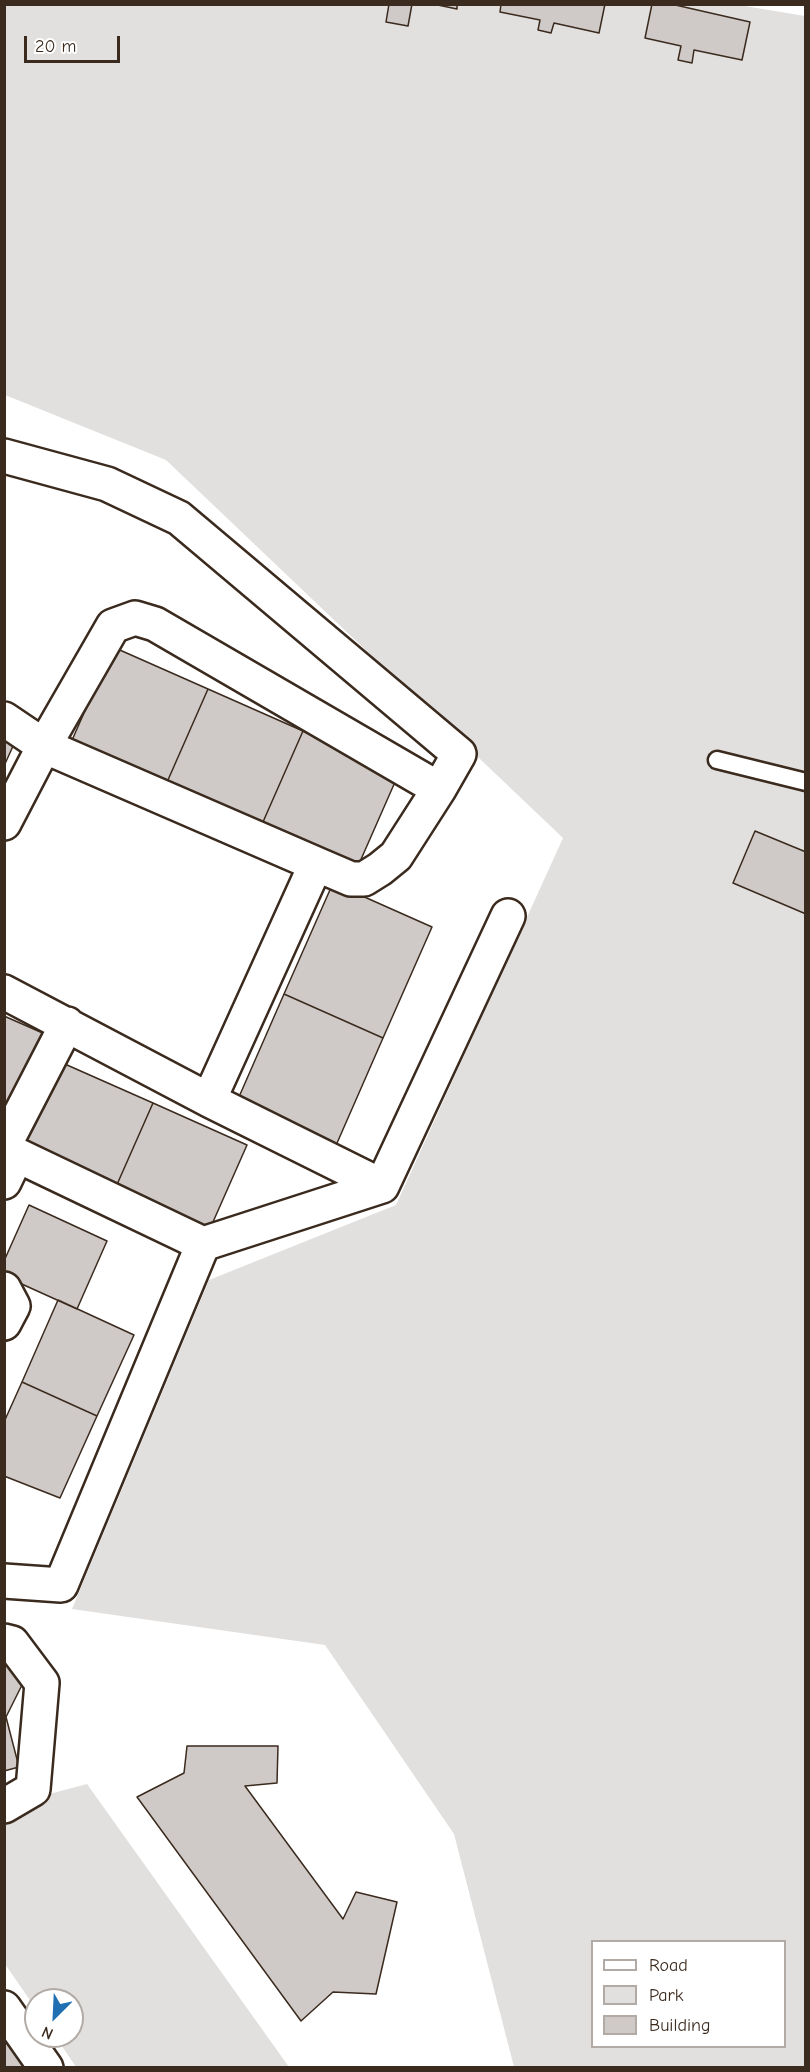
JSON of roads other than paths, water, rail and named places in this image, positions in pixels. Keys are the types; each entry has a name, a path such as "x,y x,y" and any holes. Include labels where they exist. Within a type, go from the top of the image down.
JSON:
{"street":[{"path":"4,456 106,484 179,518 459,754 396,856 364,879 351,879 44,746 4,719"},
{"path":"4,823 44,746 113,626 135,618 154,624 439,789"},
{"path":"209,1100 316,864"},
{"path":"67,1024 8,1158 202,1245 381,1186 508,916"},
{"path":"4,992 209,1100 381,1186"},
{"path":"4,1581 61,1585 202,1245"},
{"path":"4,1289 13,1306 4,1323"},
{"path":"4,1641 12,1643 42,1683 33,1789 4,1806"},
{"path":"4,2008 46,2067"}],"lane":[{"path":"717,760 806,782"}]}
